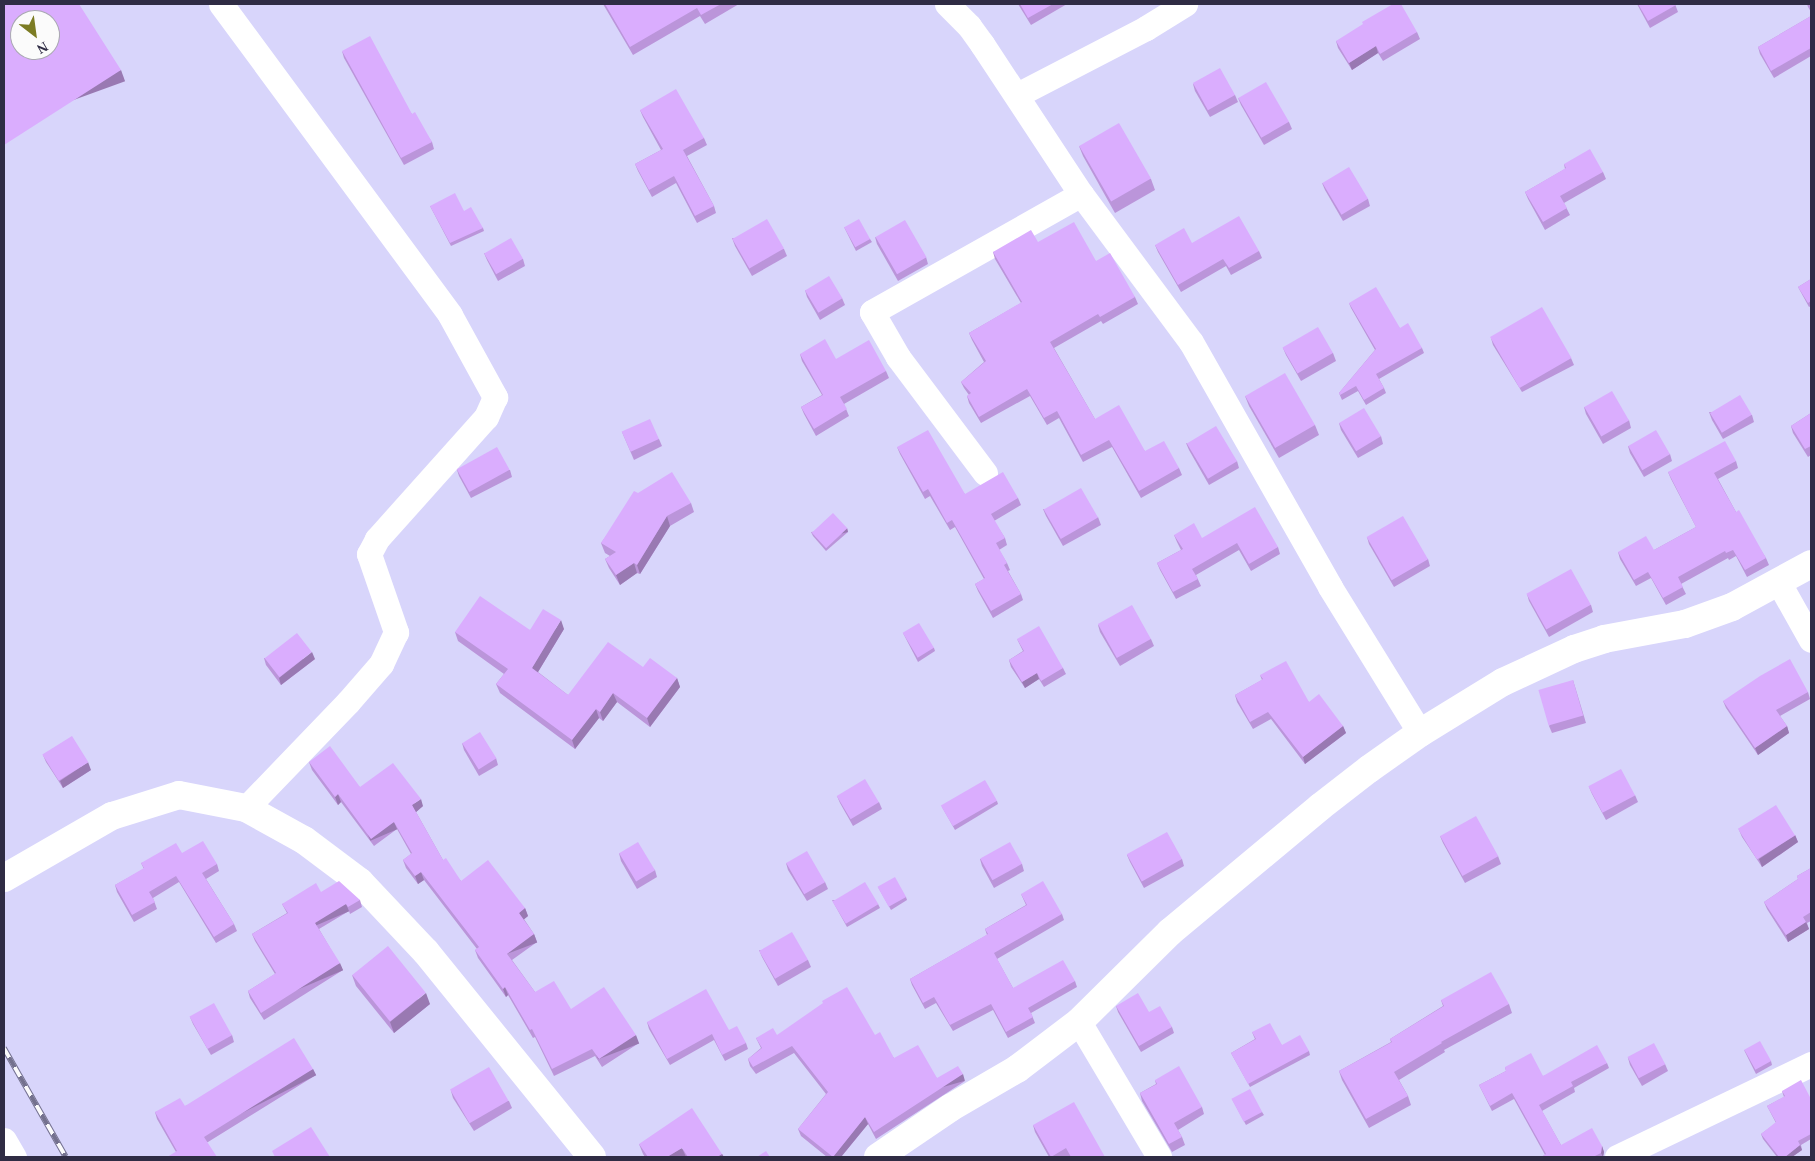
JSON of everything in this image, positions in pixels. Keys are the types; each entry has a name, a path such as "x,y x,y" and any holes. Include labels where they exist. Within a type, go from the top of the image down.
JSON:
{"street":[{"path":"220,4 450,315 495,397 486,417 378,539 368,554 396,632 381,664 348,702 246,808"},
{"path":"947,4 969,26 1017,94 1081,194 1191,342 1330,587 1420,733"},
{"path":"1017,94 1146,28 1185,4"},
{"path":"985,473 898,357 872,312 1081,194"},
{"path":"878,1157 950,1108 1017,1069 1079,1022 1170,932 1320,807 1420,733 1503,682 1574,650 1604,639 1685,624 1732,607 1811,564"},
{"path":"1779,583 1811,640"},
{"path":"4,878 112,816 179,795 246,808 304,840 360,882 426,952 592,1157"},
{"path":"1079,1022 1159,1157"},
{"path":"1617,1157 1811,1064"},
{"path":"4,1140 14,1157"}],"building":[{"path":"4,4 79,4 121,70 4,145"},
{"path":"605,4 721,4 701,15 697,8 630,47"},
{"path":"1020,4 1053,4 1028,18"},
{"path":"1393,4 1401,4 1417,32 1380,54 1376,46 1349,63 1336,41 1363,24 1362,22"},
{"path":"1638,4 1675,4 1676,5 1648,21"},
{"path":"1811,16 1811,48 1771,71 1758,47"},
{"path":"370,36 412,114 415,112 432,142 401,158 342,51"},
{"path":"1220,68 1235,95 1208,110 1193,83"},
{"path":"1266,82 1289,122 1261,138 1238,98"},
{"path":"676,89 704,138 683,150 714,206 695,216 674,176 649,190 635,164 663,149 640,110"},
{"path":"1119,123 1151,178 1111,201 1079,146"},
{"path":"1590,149 1603,172 1560,196 1567,208 1543,222 1525,192 1566,168 1564,164"},
{"path":"1349,167 1368,199 1341,215 1322,183"},
{"path":"455,193 464,211 471,207 483,228 450,243 430,206"},
{"path":"1239,216 1259,251 1229,268 1223,259 1178,285 1155,245 1184,228 1192,243"},
{"path":"767,219 784,248 749,268 732,239"},
{"path":"859,219 870,239 855,247 844,227"},
{"path":"905,220 926,257 897,274 876,237"},
{"path":"1074,222 1096,261 1110,253 1135,297 1100,317 1098,314 1050,342 1095,419 1119,405 1145,451 1164,441 1179,468 1139,491 1109,440 1081,455 1057,411 1044,418 1027,389 979,417 967,396 971,393 961,382 986,361 969,333 1022,302 993,252 1031,230 1038,242"},
{"path":"511,238 523,259 496,274 484,254"},
{"path":"829,276 842,298 818,313 805,290"},
{"path":"1811,279 1811,301 1808,303 1798,287"},
{"path":"1376,287 1400,328 1408,323 1422,348 1376,374 1384,388 1364,400 1356,386 1340,395 1339,393 1376,349 1349,303"},
{"path":"1542,307 1572,358 1520,388 1490,337"},
{"path":"1318,327 1333,353 1297,373 1282,348"},
{"path":"825,339 836,359 869,340 886,371 840,397 847,409 814,429 801,407 823,395 800,354"},
{"path":"1285,373 1315,425 1275,448 1245,396"},
{"path":"1612,391 1629,420 1601,436 1584,407"},
{"path":"1740,395 1752,415 1722,433 1710,413"},
{"path":"1364,408 1381,436 1356,451 1339,423"},
{"path":"1811,413 1811,446 1805,449 1791,426"},
{"path":"650,419 659,439 631,452 622,432"},
{"path":"1216,426 1237,461 1208,479 1187,444"},
{"path":"928,430 965,494 1003,472 1018,498 991,514 1005,538 996,543 1007,563 1004,565 1021,594 991,611 975,584 985,578 952,520 947,523 928,489 923,492 897,447"},
{"path":"1656,430 1670,454 1642,470 1628,446"},
{"path":"1725,441 1736,461 1714,473 1736,512 1739,510 1766,558 1745,570 1733,550 1726,553 1725,551 1678,577 1683,587 1663,598 1648,572 1634,580 1618,552 1646,536 1654,550 1696,527 1668,472"},
{"path":"497,447 510,470 469,492 457,469"},
{"path":"672,472 691,503 667,516 637,565 634,563 616,575 605,559 616,552 601,543 634,491 638,493"},
{"path":"1081,488 1098,517 1061,539 1044,510"},
{"path":"1255,507 1278,547 1249,564 1237,543 1192,569 1198,579 1173,592 1157,563 1183,549 1174,535 1194,523 1202,538"},
{"path":"833,513 847,528 826,548 812,533"},
{"path":"1403,516 1428,559 1392,580 1367,537"},
{"path":"1571,569 1591,605 1546,630 1526,594"},
{"path":"480,596 530,630 543,609 561,620 532,668 568,695 608,642 643,667 650,658 677,678 647,718 613,693 600,712 596,709 572,740 496,684 508,669 455,632"},
{"path":"1132,605 1151,639 1117,658 1098,624"},
{"path":"919,623 934,648 918,658 903,633"},
{"path":"1039,626 1063,668 1041,681 1037,673 1022,682 1009,660 1024,651 1017,639"},
{"path":"297,633 312,652 279,677 265,658"},
{"path":"1790,659 1808,692 1776,710 1787,726 1755,748 1723,701 1760,676"},
{"path":"1286,661 1309,702 1319,694 1343,726 1303,757 1268,712 1250,722 1235,695 1263,679 1260,675"},
{"path":"1573,680 1583,716 1549,725 1538,690"},
{"path":"480,732 496,758 479,769 462,743"},
{"path":"72,736 88,762 59,781 42,755"},
{"path":"330,746 360,787 393,763 421,799 412,805 443,860 446,858 461,881 488,860 525,908 519,913 534,934 507,954 535,992 554,981 571,1009 604,987 636,1035 599,1059 592,1049 552,1069 532,1029 530,1030 505,987 503,989 475,950 479,947 421,872 415,876 403,860 412,853 394,822 371,839 338,794 335,797 309,762"},
{"path":"1621,769 1635,795 1602,813 1588,786"},
{"path":"865,779 879,802 851,819 837,796"},
{"path":"985,780 997,801 953,826 941,806"},
{"path":"1776,805 1795,836 1757,859 1738,829"},
{"path":"1476,816 1498,856 1462,876 1440,836"},
{"path":"1167,832 1182,859 1142,881 1127,854"},
{"path":"203,841 217,864 202,873 234,924 214,937 176,876 149,892 155,902 132,915 115,885 144,868 141,863 176,843 182,853"},
{"path":"638,842 655,870 636,882 619,853"},
{"path":"1010,842 1022,864 992,880 980,858"},
{"path":"807,851 825,882 804,894 786,863"},
{"path":"1811,868 1811,912 1803,917 1806,922 1786,935 1764,902 1798,879 1797,876"},
{"path":"895,877 906,897 889,907 878,887"},
{"path":"339,881 360,900 348,907 346,904 315,923 340,963 261,1013 248,991 276,973 252,934 288,913 282,904 316,883 321,892"},
{"path":"1043,881 1062,914 994,953 1013,988 1063,960 1075,981 1028,1008 1033,1017 1006,1032 991,1004 950,1025 934,997 923,1003 910,979 988,934 985,929 1027,905 1021,894"},
{"path":"865,882 878,904 846,924 832,902"},
{"path":"792,932 808,960 775,979 759,951"},
{"path":"388,946 426,993 390,1022 352,975"},
{"path":"1491,972 1509,1004 1441,1042 1394,1072 1408,1096 1366,1119 1339,1071 1392,1042 1390,1039 1444,1006 1441,1000"},
{"path":"847,987 875,1035 880,1032 894,1058 918,1045 937,1078 958,1066 963,1074 874,1132 865,1117 833,1157 798,1129 828,1092 792,1046 753,1067 748,1059 762,1048 756,1038 773,1028 777,1035 823,1003 822,1001"},
{"path":"706,989 729,1030 737,1026 746,1043 722,1055 712,1034 667,1059 647,1022"},
{"path":"1138,993 1149,1012 1160,1006 1172,1027 1139,1046 1116,1006"},
{"path":"214,1003 232,1035 207,1049 190,1017"},
{"path":"1270,1023 1282,1045 1300,1035 1309,1051 1248,1084 1231,1053 1256,1039 1252,1032"},
{"path":"294,1038 313,1069 204,1137 217,1157 167,1157 177,1151 155,1112 180,1098 185,1106"},
{"path":"1760,1041 1771,1061 1755,1070 1744,1050"},
{"path":"1654,1043 1665,1064 1639,1078 1628,1057"},
{"path":"1597,1045 1607,1063 1571,1082 1573,1086 1539,1105 1561,1145 1592,1128 1602,1146 1601,1153 1593,1157 1541,1157 1546,1154 1512,1093 1490,1106 1479,1085 1506,1071 1505,1067 1531,1053 1543,1076"},
{"path":"1179,1066 1202,1107 1174,1123 1182,1137 1169,1144 1140,1093 1157,1084 1155,1080"},
{"path":"489,1067 508,1101 470,1123 450,1090"},
{"path":"1801,1080 1811,1099 1811,1134 1798,1141 1800,1145 1785,1157 1779,1157 1761,1134 1776,1122 1767,1106 1785,1096 1782,1091"},
{"path":"1250,1089 1262,1112 1244,1122 1231,1099"},
{"path":"1074,1102 1105,1157 1071,1157 1066,1148 1051,1157 1033,1125"},
{"path":"692,1108 722,1154 717,1157 688,1157 682,1148 667,1157 648,1157 639,1144"},
{"path":"311,1127 330,1157 275,1157 272,1151"},
{"path":"766,1151 770,1157 757,1157"}],"railway":[{"path":"4,1048 66,1157"}]}
